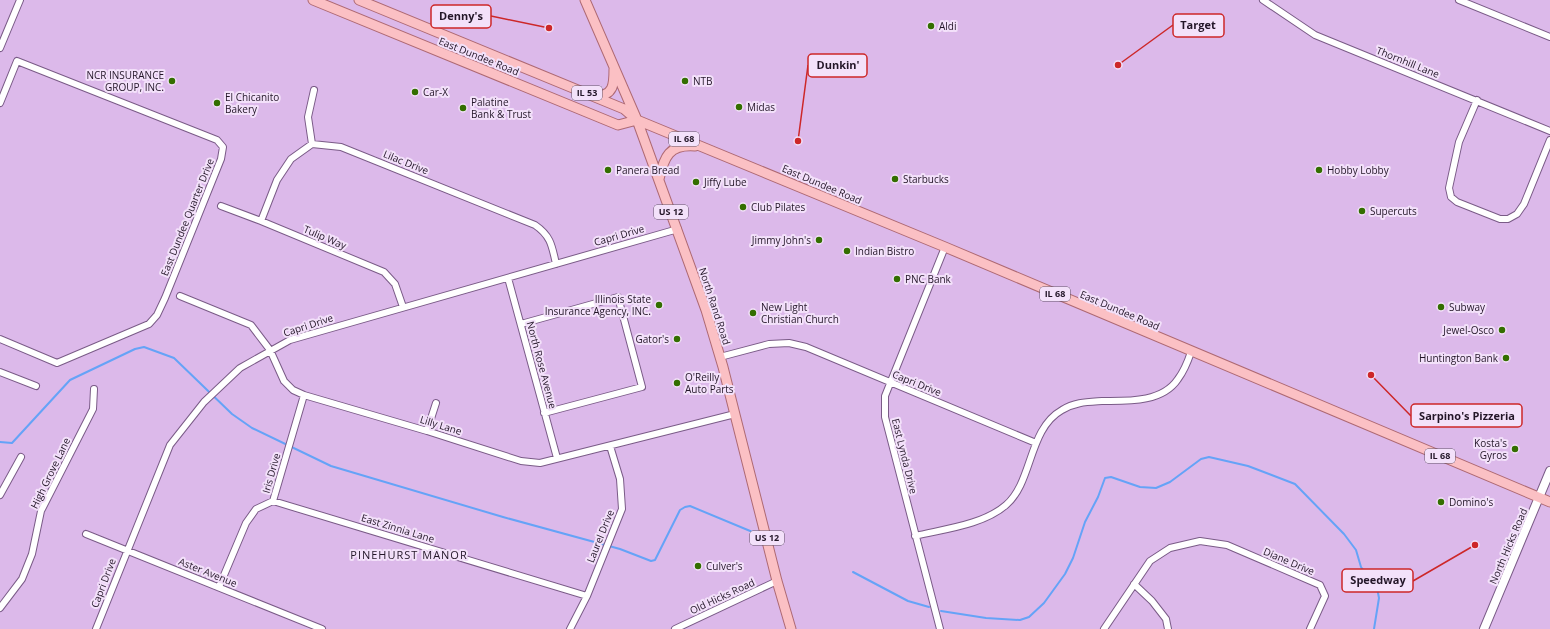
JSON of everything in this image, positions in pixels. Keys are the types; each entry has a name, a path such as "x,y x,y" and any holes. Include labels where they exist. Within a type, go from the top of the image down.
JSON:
{"main road":[{"name":"East Dundee Road","path":"313,0 618,125 638,120"},
{"name":"East Dundee Road","path":"359,0 624,109 638,120 945,247 1191,352 1550,502"},
{"name":"North Rand Road","path":"585,0 638,120 706,310 720,357 777,581 791,629"},
{"path":"593,96 605,95 609,93 614,81 614,66"},
{"path":"659,179 665,158 670,152 676,148 686,145 703,147"},
{"name":"North Hicks Road","path":"1484,629 1550,471"}],"street":[{"path":"0,48 20,0"},
{"name":"Thornhill Lane","path":"1263,0 1315,35 1550,131"},
{"path":"1459,0 1550,37"},
{"name":"East Dundee Quarter Drive","path":"0,102 17,61 217,140 223,147 221,159 165,298 157,315 149,324 57,363 0,339"},
{"path":"261,221 277,180 291,159 312,144 308,118 314,90"},
{"path":"1477,100 1460,142 1449,188 1451,197 1457,202 1500,219 1508,219 1517,214 1524,204 1550,140"},
{"name":"Lilac Drive","path":"312,144 341,147 535,225 544,231 550,240 556,264"},
{"name":"Tulip Way","path":"221,206 384,272 395,284 403,307"},
{"name":"Capri Drive","path":"96,629 126,550 170,445 204,402 240,368 290,340 678,229"},
{"name":"East Lynda Drive","path":"940,629 885,417 885,396 945,247"},
{"name":"North Rose Avenue","path":"508,278 557,458"},
{"name":"Lilly Lane","path":"180,296 251,325 270,350 284,381 293,390 304,395 427,430 521,461 540,463 735,414"},
{"path":"521,324 618,297 642,387 544,413"},
{"name":"Capri Drive","path":"720,357 769,344 789,343 806,347 890,383 1036,442"},
{"path":"915,536 984,520 1006,505 1018,489 1036,442 1048,421 1060,411 1075,403 1132,400 1153,397 1166,390 1177,381 1191,352"},
{"path":"0,372 36,386"},
{"name":"High Grove Lane","path":"0,608 22,579 32,554 41,511 94,409 94,389"},
{"name":"Iris Drive","path":"219,587 246,523 256,509 273,501 304,395"},
{"path":"427,430 436,403"},
{"name":"Laurel Drive","path":"570,629 587,596 622,510 620,479 610,446"},
{"path":"0,495 21,457"},
{"name":"East Zinnia Lane","path":"273,501 587,596"},
{"name":"Aster Avenue","path":"86,534 322,629"},
{"name":"Diane Drive","path":"1104,629 1150,561 1170,548 1200,541 1227,546 1320,585 1325,596 1310,629"},
{"name":"Old Hicks Road","path":"674,629 777,581"},
{"path":"1134,584 1152,601 1166,619 1168,629"}],"waterway":[{"path":"0,442 12,443 70,380 135,349 144,347 174,358 232,414 252,428 331,466 503,517 620,549 651,561 655,560 680,510 685,507 690,506 755,533"},
{"path":"941,611 986,618 1020,620 1029,617 1044,603 1065,574 1073,558 1085,522 1098,497 1105,478 1111,477 1140,487 1156,488 1170,482 1201,459 1209,457 1248,466 1295,484 1344,534 1356,550 1361,567 1377,588 1379,598 1374,629"},
{"path":"853,572 908,601 929,607"}],"place":[{"name":"Aldi","path":"931,26"},
{"name":"Denny's","path":"549,28"},
{"name":"Target","path":"1118,65"},
{"name":"NCR INSURANCE GROUP, INC.","path":"172,81"},
{"name":"NTB","path":"685,81"},
{"name":"Car-X","path":"415,92"},
{"name":"El Chicanito Bakery","path":"217,103"},
{"name":"Midas","path":"739,107"},
{"name":"Palatine Bank & Trust","path":"463,108"},
{"name":"Dunkin'","path":"798,141"},
{"name":"Panera Bread","path":"608,170"},
{"name":"Hobby Lobby","path":"1319,170"},
{"name":"Starbucks","path":"895,179"},
{"name":"Jiffy Lube","path":"696,182"},
{"name":"Club Pilates","path":"743,207"},
{"name":"Supercuts","path":"1362,211"},
{"name":"Jimmy John's","path":"819,240"},
{"name":"Indian Bistro","path":"847,251"},
{"name":"PNC Bank","path":"897,279"},
{"name":"Illinois State Insurance Agency, INC.","path":"659,305"},
{"name":"Subway","path":"1441,307"},
{"name":"New Light Christian Church","path":"753,313"},
{"name":"Jewel-Osco","path":"1502,330"},
{"name":"Gator's","path":"677,339"},
{"name":"Huntington Bank","path":"1506,358"},
{"name":"Sarpino's Pizzeria","path":"1371,375"},
{"name":"O'Reilly Auto Parts","path":"677,383"},
{"name":"Kosta's Gyros","path":"1515,449"},
{"name":"Domino's","path":"1441,502"},
{"name":"Speedway","path":"1475,545"},
{"name":"Culver's","path":"698,566"}],"district":[{"name":"PINEHURST MANOR","path":"409,555"}]}
